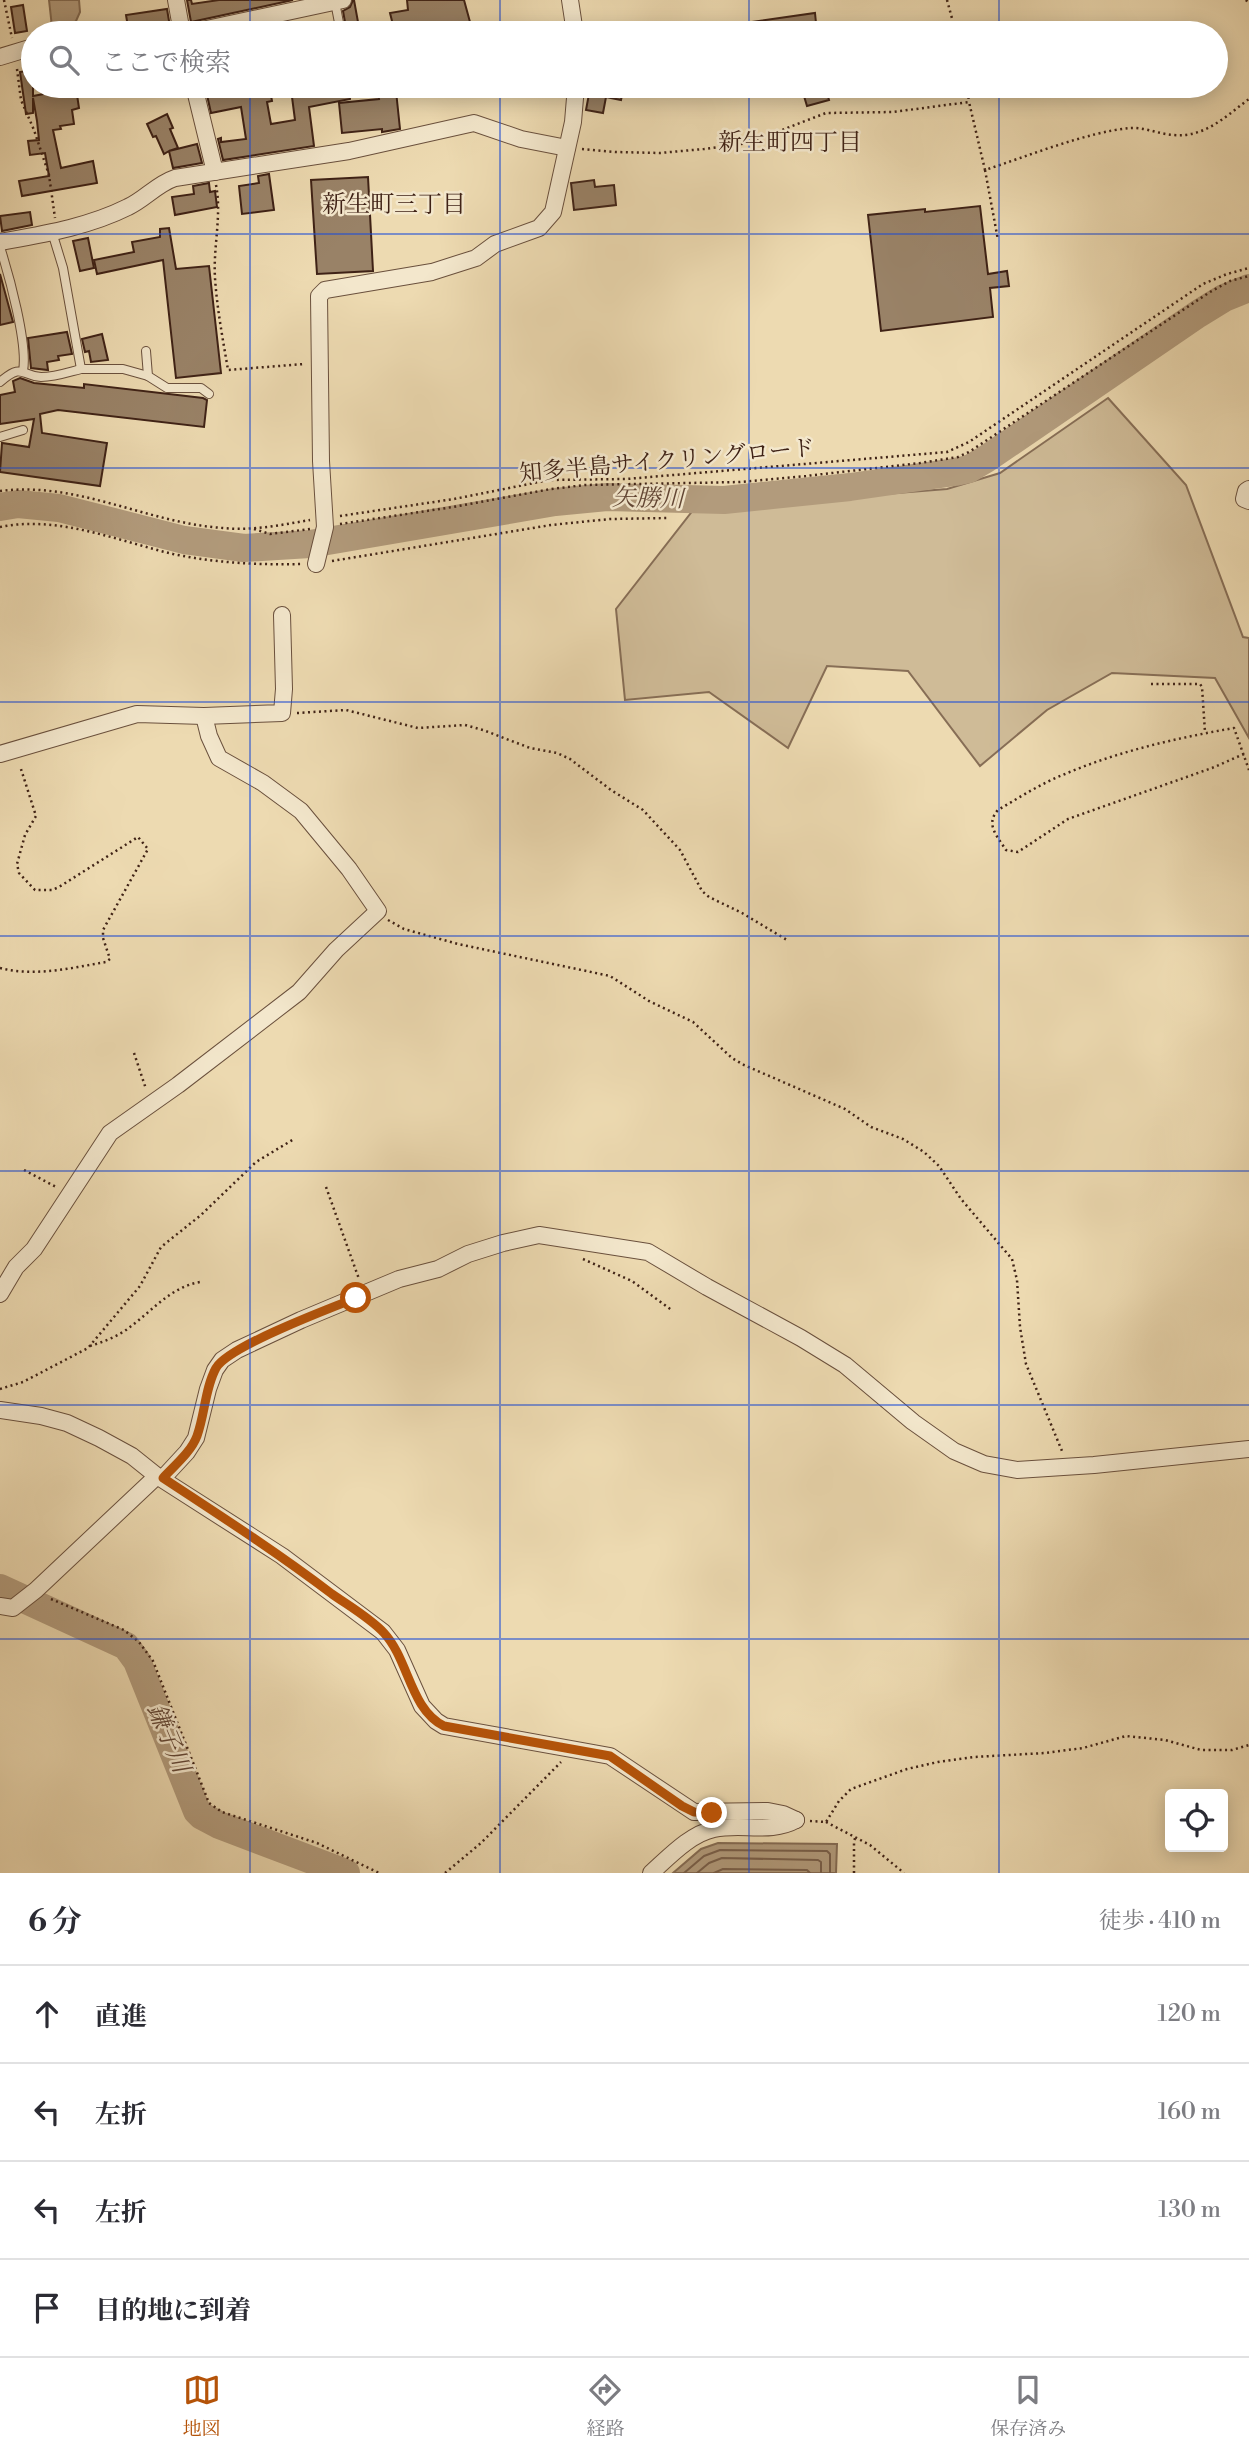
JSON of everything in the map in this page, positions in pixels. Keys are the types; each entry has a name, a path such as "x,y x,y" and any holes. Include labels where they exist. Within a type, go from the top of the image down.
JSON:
{"street":[{"path":"176,0 180,21"},
{"path":"570,0 573,21"},
{"path":"243,21 335,1"},
{"path":"197,98 215,172"},
{"path":"316,564 324,526 319,296 325,290 432,272 476,258 495,244 539,228 553,212 573,122 575,98"},
{"path":"0,244 97,221 131,205 166,181 349,151 474,123 521,139 567,148"},
{"path":"1249,489 1244,499 1249,501"},
{"path":"5,753 137,714 204,716 282,713 282,615"},
{"path":"0,1294 16,1267 34,1249 110,1133 299,992 331,959 336,950 378,911 349,869 300,811 262,783 219,758 204,716"},
{"path":"0,1606 13,1608 36,1590 187,1452 196,1438 208,1389 222,1360 237,1350 301,1320 399,1279 438,1269 468,1254 539,1235 648,1252 845,1365 913,1422 954,1451 984,1464 1017,1470 1249,1449"},
{"path":"0,1410 67,1423 99,1438 132,1456 282,1556 383,1632 397,1650 422,1706 444,1726 610,1756 694,1812 768,1811 796,1820"},
{"path":"650,1873 700,1834 714,1829 783,1827 796,1820"}],"lane":[{"path":"335,1 339,21"},
{"path":"55,232 81,369"},
{"path":"0,244 23,349 23,371"},
{"path":"146,351 148,376"},
{"path":"0,382 18,371 38,377 81,369 123,369 148,376 167,388 201,387 209,394"},
{"path":"0,437 23,430"}],"path":[{"path":"4,0 7,55 49,175 55,232"},
{"path":"947,0 953,21"},
{"path":"1246,0 1249,4"},
{"path":"969,98 998,240"},
{"path":"985,170 1085,138 1132,127 1173,135 1188,135 1212,128 1249,99"},
{"path":"567,148 660,153 704,149 748,143 826,113 893,112 970,102"},
{"path":"215,172 218,196 215,277 228,370 319,364"},
{"name":"知多半島サイクリングロード","path":"0,491 21,488 57,490 188,523 223,528 324,526 549,481 626,479 947,452 968,442 1203,284 1249,268"},
{"path":"253,528 270,534 574,486 740,482 958,457 1209,292 1230,281 1249,276"},
{"path":"1152,684 1200,684 1205,733"},
{"path":"282,713 315,714 346,710 418,728 465,725 530,748 557,753 570,759 643,810 680,850 702,891 709,897 788,940"},
{"path":"1244,754 1202,772 1068,819 1018,852 1006,850 990,823 991,817 998,810 1065,774 1150,745 1205,733 1234,728 1244,754 1249,770"},
{"path":"0,968 40,972 106,962 110,959 103,930 148,849 138,837 59,887 43,891 29,887 19,873 17,864 25,835 36,816 18,761 5,753"},
{"path":"378,911 390,921 418,933 610,976 649,1001 693,1022 732,1058 845,1109 872,1127 903,1139 924,1152 939,1166 961,1199 1012,1259 1017,1280 1026,1364 1060,1445 1063,1467"},
{"path":"134,1053 151,1104"},
{"path":"89,1346 140,1286 161,1247 201,1215 256,1162 294,1139"},
{"path":"24,1170 70,1195"},
{"path":"326,1187 365,1295"},
{"path":"576,1256 632,1281 673,1311"},
{"path":"0,1389 23,1382 89,1346 127,1329 176,1290 200,1282"},
{"path":"36,1590 124,1630 139,1642 153,1661 209,1803 222,1812 317,1843 379,1873"},
{"path":"826,1822 839,1801 851,1789 880,1777 938,1762 1058,1752 1126,1736 1165,1740 1201,1750 1232,1750 1249,1745"},
{"path":"445,1873 481,1843 561,1764 563,1747"},
{"path":"796,1820 826,1822 856,1836 904,1873"},
{"path":"854,1873 856,1836"}],"shaded area":[{"path":"1108,398 1186,485 1243,637 1249,638 1249,738 1215,678 1112,673 1047,710 980,766 908,671 827,666 788,748 709,692 625,700 616,609 694,509 947,489 1000,473"}],"water":[{"path":"49,0 79,0 80,12 76,21 51,21"},
{"path":"718,1843 837,1844 836,1873 673,1873 701,1849"}],"building":[{"path":"187,0 191,0 192,4 219,0 293,0 196,21 191,21"},
{"path":"354,0 358,21 345,21 343,11 350,7"},
{"path":"407,0 464,0 470,21 392,21 390,13 408,10"},
{"path":"23,5 25,21 21,21 21,32 15,33 11,7"},
{"path":"167,9 169,21 127,21 126,15"},
{"path":"815,13 816,21 758,21"},
{"path":"24,98 33,98 33,113 26,114"},
{"path":"33,98 78,98 79,108 72,110 74,124 53,130 61,168 93,161 97,183 22,196 19,181 49,176 45,153 30,155 28,141 39,140"},
{"path":"208,98 271,98 272,101 267,102 271,124 295,120 292,98 350,98 309,107 314,146 223,160 218,139 221,138 221,142 246,139 241,107 211,113"},
{"path":"397,98 400,129 342,133 339,103"},
{"path":"588,98 606,98 603,113 586,110"},
{"path":"805,98 828,98 829,100 807,106"},
{"path":"167,114 178,148 164,154 147,124"},
{"path":"197,144 202,163 173,168 169,151"},
{"path":"269,174 274,210 242,214 239,186 259,183 258,176"},
{"path":"368,177 373,271 317,274 311,180"},
{"path":"594,180 595,187 614,185 616,205 574,210 571,183"},
{"path":"209,183 210,192 215,191 217,207 175,215 172,197 194,194 193,186"},
{"path":"980,206 988,274 1007,271 1009,286 990,288 993,317 881,331 868,215"},
{"path":"30,212 32,225 2,231 0,216"},
{"path":"169,228 176,269 209,266 221,373 176,378 163,260 97,274 94,260 134,252 132,242 160,237 160,229"},
{"path":"88,238 94,268 80,271 73,241"},
{"path":"0,274 13,322 0,325"},
{"path":"67,332 72,354 58,356 59,360 47,362 48,370 31,368 28,338"},
{"path":"102,334 108,360 91,362 89,351 85,352 82,339"},
{"path":"20,378 34,383 84,388 84,384 203,398 207,400 204,427 58,410 40,414 42,433 107,443 100,486 0,472 2,443 29,447 34,419 0,424 0,395 15,392 13,381"}],"waterway":[{"name":"矢勝川","path":"0,507 18,504 59,508 184,540 244,548 310,544 555,502 607,497 724,500 850,487 955,472 969,469 986,459 1198,314 1224,298 1249,288"},
{"name":"鎌子川","path":"0,1588 126,1646 137,1661 197,1811 202,1816 219,1825 346,1873"}],"district":[{"name":"新生町四丁目","path":"790,142"},
{"name":"新生町三丁目","path":"394,204"}],"route":[{"path":"356,1298 301,1320 237,1350 222,1360 208,1389 196,1438 163,1478 282,1556 383,1632 397,1650 422,1706 444,1726 610,1756 682,1806 694,1812 712,1813"}]}
